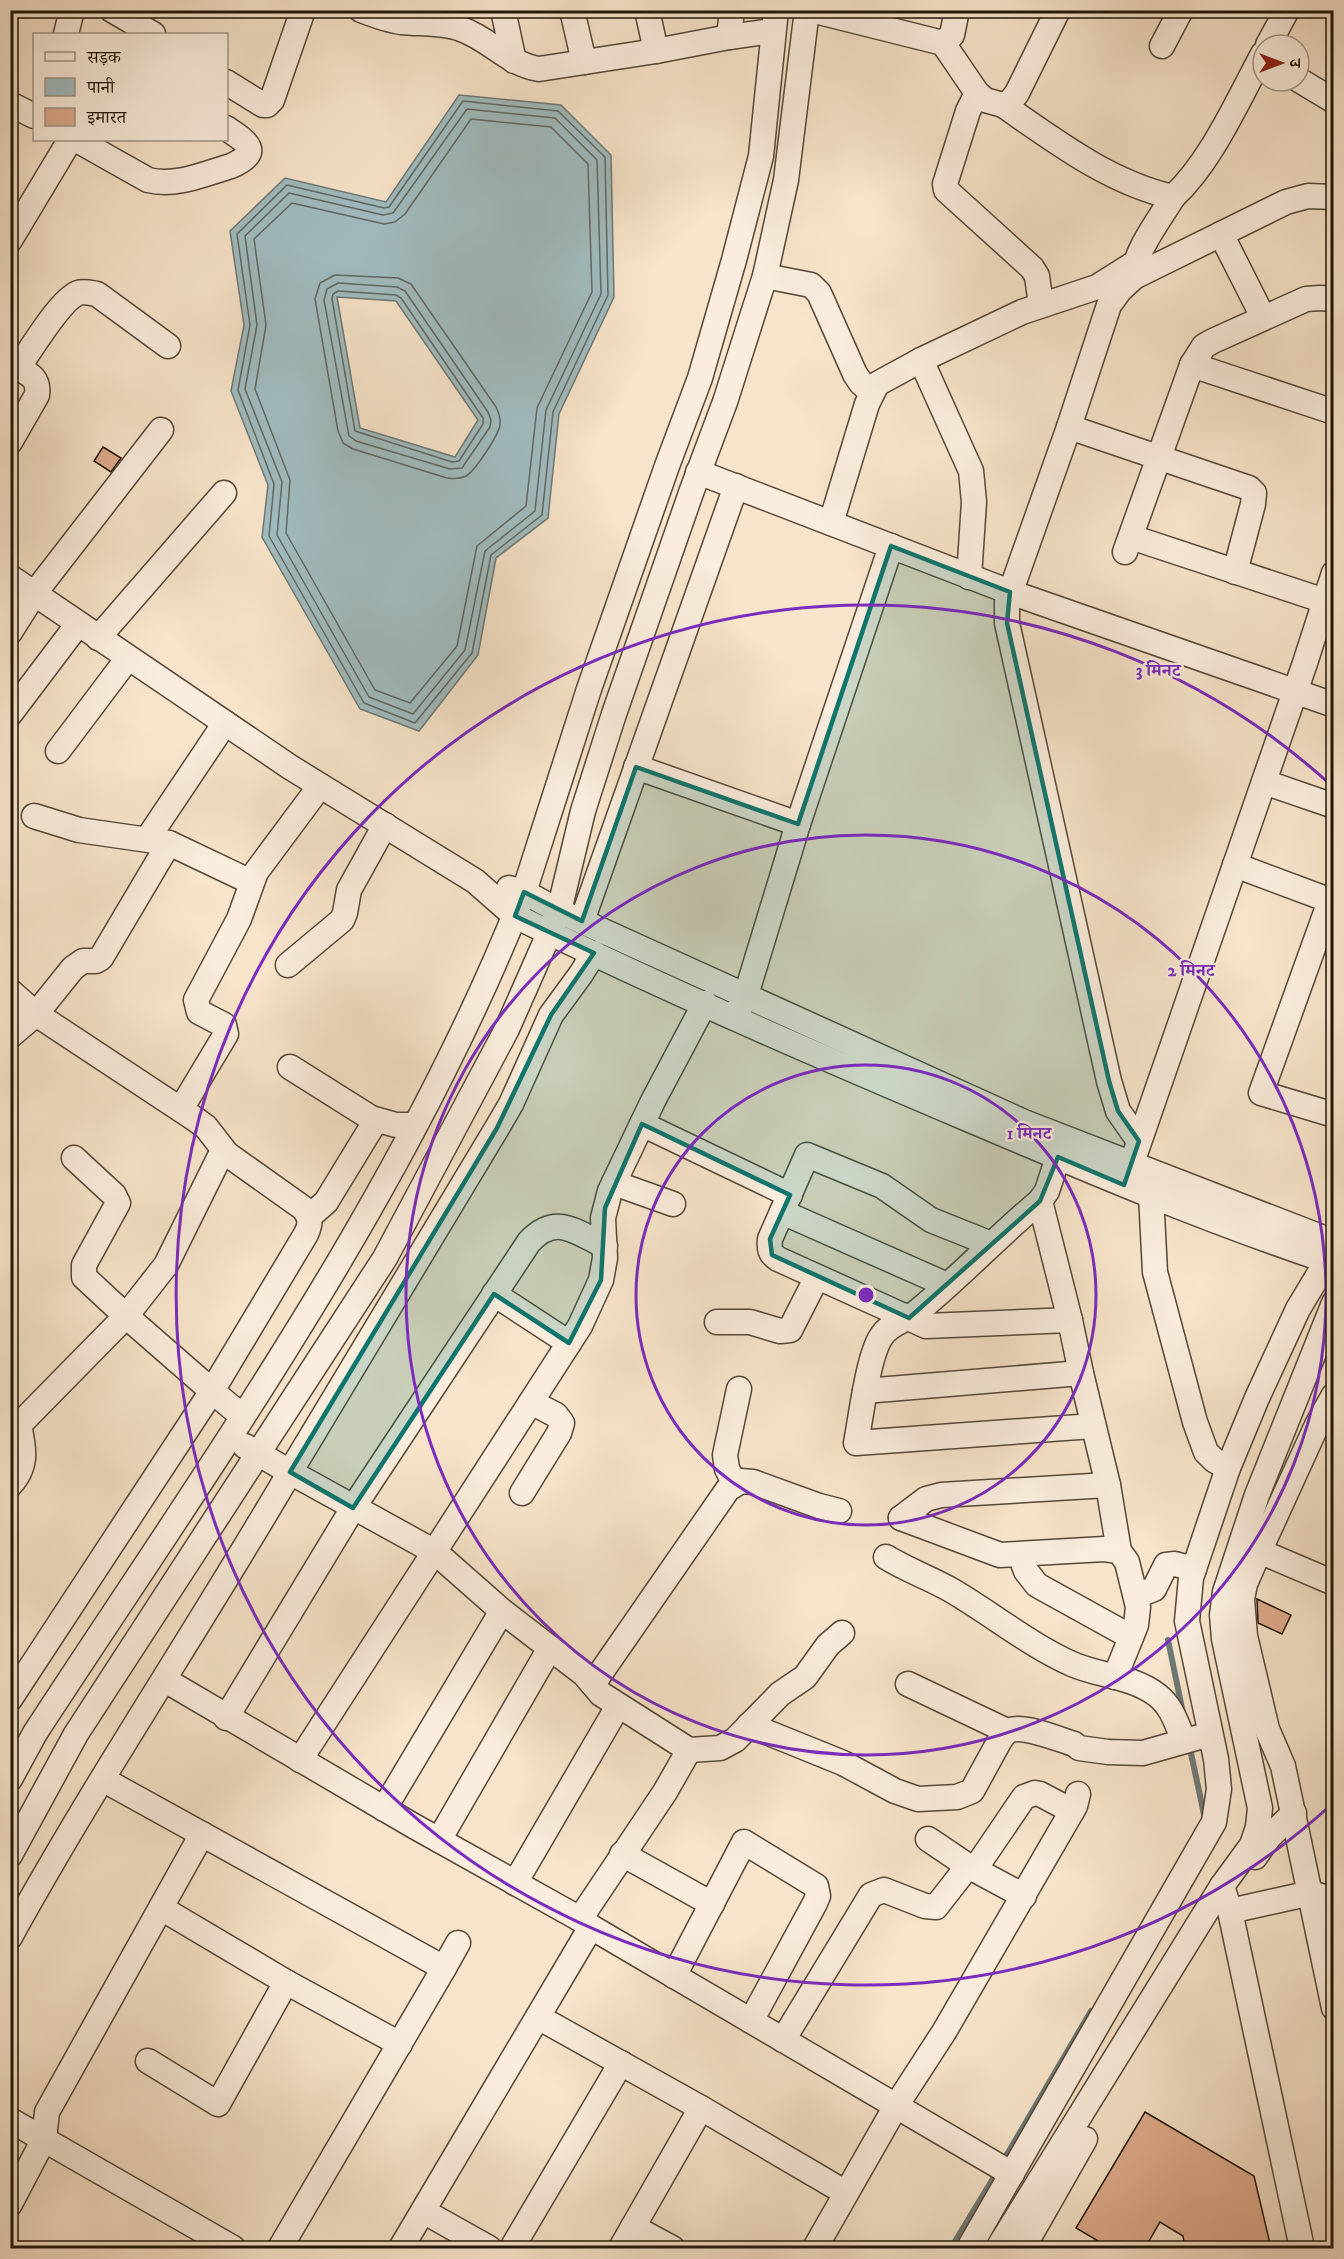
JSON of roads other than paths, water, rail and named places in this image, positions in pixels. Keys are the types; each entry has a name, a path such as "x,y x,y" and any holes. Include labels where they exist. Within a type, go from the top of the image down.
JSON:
{"street":[{"path":"112,10 144,23"},
{"path":"228,83 263,105 267,105 272,100 303,10"},
{"path":"10,1779 35,1733 344,1257 466,1028 524,892 589,689 700,378 761,156 775,21 729,37 539,69 514,61 446,18 400,22 361,10"},
{"path":"503,10 514,61"},
{"path":"572,10 584,62"},
{"path":"647,10 656,51"},
{"path":"729,37 732,10"},
{"path":"10,1855 76,1734 385,1258 507,1029 550,933 559,911 583,811 610,724 698,472 725,402 765,276 786,180 809,10 943,43 977,93 985,100 1003,105 1072,152 1130,182 1173,197"},
{"path":"943,43 952,35 957,10"},
{"path":"1003,105 1011,101 1017,93 1058,10"},
{"path":"1162,46 1181,10"},
{"path":"1275,33 1287,10"},
{"path":"1139,1141 1118,1111 1109,1081 1006,612 1010,592 1069,427 1109,305 1135,270 1173,197 1184,187 1203,162 1251,76"},
{"path":"1311,87 1334,101"},
{"path":"977,93 968,111 945,184 946,190 1032,268 1037,276 1041,305"},
{"path":"10,104 33,116"},
{"path":"79,141 148,180 158,183 175,183 239,163 248,153 249,148 247,142 228,129"},
{"path":"10,240 69,141"},
{"path":"831,523 871,392 884,378 1022,312 1097,287 1221,234 1286,202 1331,191"},
{"path":"1221,234 1263,317"},
{"path":"765,276 811,285 819,292 855,374 871,392"},
{"path":"10,442 37,395 38,386 36,379 14,366 58,311 77,293 97,294 168,346"},
{"path":"1328,603 1235,572 1128,544 1192,365 1204,346 1306,299 1334,299"},
{"path":"921,360 971,471 974,502 969,577"},
{"path":"1192,365 1334,412"},
{"path":"1069,427 1249,488 1254,493 1253,504 1235,572"},
{"path":"10,632 34,594 161,430"},
{"path":"698,472 969,577 1334,705"},
{"path":"582,921 736,486"},
{"path":"98,638 224,493"},
{"path":"736,1017 746,995 798,824 891,546"},
{"path":"1128,1174 1294,692 1328,603 1334,573"},
{"path":"10,577 320,786 475,882 514,916 889,1085 1058,1157 1128,1174 1151,1195 1237,1229 1332,1254"},
{"path":"10,714 78,624"},
{"path":"58,752 128,658"},
{"path":"10,1036 36,1014 73,968 83,962 96,961 101,958 159,841 225,723"},
{"path":"636,767 798,824"},
{"path":"1264,782 1334,806"},
{"path":"181,1109 225,1038 224,1025 199,1012 196,1000 239,919 251,882 269,853 320,786"},
{"path":"34,816 79,830 159,841 251,882"},
{"path":"288,965 342,920 349,890 385,825"},
{"path":"1235,865 1331,902 1261,1093 1334,1115"},
{"path":"475,882 524,892 559,911 1024,1122 1128,1174 1332,1254"},
{"path":"10,1937 41,1881 165,1680 506,1112 551,1015 594,953"},
{"path":"10,991 36,1014 206,1127 223,1150 303,1208 310,1216 310,1225 306,1234 212,1390 10,1699"},
{"path":"300,1760 580,1326 601,1280 605,1246 603,1218 614,1183 705,1003"},
{"path":"290,1067 376,1120 396,1125 414,1125"},
{"path":"310,1216 326,1202 376,1120"},
{"path":"642,1124 786,1204 946,1285"},
{"path":"10,1485 21,1471 25,1452 15,1421 126,1316 166,1264 223,1150"},
{"path":"991,1244 931,1220 882,1186 807,1155 770,1239 770,1251 772,1255 817,1277 918,1323 933,1327 1070,1320"},
{"path":"1058,1157 1047,1191 1040,1201 909,1318 888,1328 881,1336 876,1345 865,1391 856,1443 1093,1425"},
{"path":"74,1158 114,1195 118,1203 84,1265 84,1277 242,1416"},
{"path":"614,1183 673,1204"},
{"path":"1151,1195 1155,1272 1194,1422 1206,1452 1228,1468"},
{"path":"1040,1201 1108,1485 1119,1551 1127,1562 1136,1596 1138,1617 1115,1677"},
{"path":"226,1718 353,1508 529,1242 546,1227 557,1225 605,1246"},
{"path":"969,2248 1214,1822 1219,1789 1216,1759 1187,1622 1194,1569 1228,1468 1298,1309 1332,1254"},
{"path":"717,1322 750,1322 780,1331 790,1330 817,1277"},
{"path":"494,1294 569,1343"},
{"path":"1334,1304 1257,1495 1242,1599 1243,1626 1267,1729 1283,1766 1294,1813 1322,1897 1334,2008"},
{"path":"865,1391 1081,1373"},
{"path":"735,1484 727,1469 725,1455 739,1389"},
{"path":"999,2248 1200,1925 1226,1900 1251,1845 1258,1827 1260,1808 1224,1639 1222,1615 1225,1592 1334,1395"},
{"path":"522,1493 559,1433 562,1423 556,1415 531,1402"},
{"path":"229,1436 258,1455 435,1552 502,1611 584,1674 601,1694 689,1750 714,1749 728,1744 780,1694 802,1680 828,1645 842,1633"},
{"path":"593,1684 728,1489 735,1484 741,1481 753,1482 839,1511"},
{"path":"1108,1485 941,1495 926,1498 901,1518 1000,1555 1104,1549 1119,1551"},
{"path":"1249,1547 1334,1583"},
{"path":"1020,1555 1026,1571 1037,1585 1131,1637"},
{"path":"886,1557 952,1591 1024,1639 1053,1655 1074,1665 1146,1687 1158,1695 1173,1713 1184,1742"},
{"path":"1136,1596 1154,1589 1163,1568 1169,1563 1194,1569"},
{"path":"384,1809 502,1611"},
{"path":"439,1840 550,1648"},
{"path":"165,1680 226,1718 585,1923 1012,2174"},
{"path":"908,1684 1007,1731 1026,1730 1074,1744 1079,1748 1143,1753 1210,1734"},
{"path":"516,1883 618,1706"},
{"path":"749,1725 843,1763 908,1796 927,1799 957,1797 972,1791 1007,1731"},
{"path":"401,2248 538,2016 622,1854 665,1792 689,1750"},
{"path":"104,1780 444,1968"},
{"path":"783,2040 871,1895 884,1890 925,1906 936,1907 972,1867 1024,1797 1029,1794 1040,1794 1075,1803 1024,1896 944,2032 896,2106 815,2248"},
{"path":"1023,2248 1226,1900 1269,1837 1294,1813"},
{"path":"10,2204 44,2139 46,2112 202,1834"},
{"path":"928,1839 1024,1896"},
{"path":"674,1976 744,1842 816,1886 818,1891 815,1903 751,2021"},
{"path":"622,1854 712,1904"},
{"path":"1226,1900 1322,1897"},
{"path":"1226,1900 1302,2248"},
{"path":"160,1908 286,1982 400,2044"},
{"path":"280,2248 459,1943"},
{"path":"148,2061 218,2104 286,1982"},
{"path":"538,2016 846,2193"},
{"path":"512,2248 621,2063"},
{"path":"621,2248 701,2108"},
{"path":"10,2120 233,2248"},
{"path":"423,2211 489,2248"},
{"path":"633,2227 672,2248"}],"water":[{"path":"459,95 561,105 611,155 614,297 559,414 548,518 496,558 478,655 419,731 360,709 262,537 268,485 231,391 244,325 230,231 285,178 386,202","holes":["337,297 396,301 478,420 455,457 360,428"]}],"waterway":[{"path":"1168,1640 1183,1713"},
{"path":"1189,1744 1205,1819"},
{"path":"1002,2163 1091,2011"},
{"path":"951,2248 997,2172"}]}
